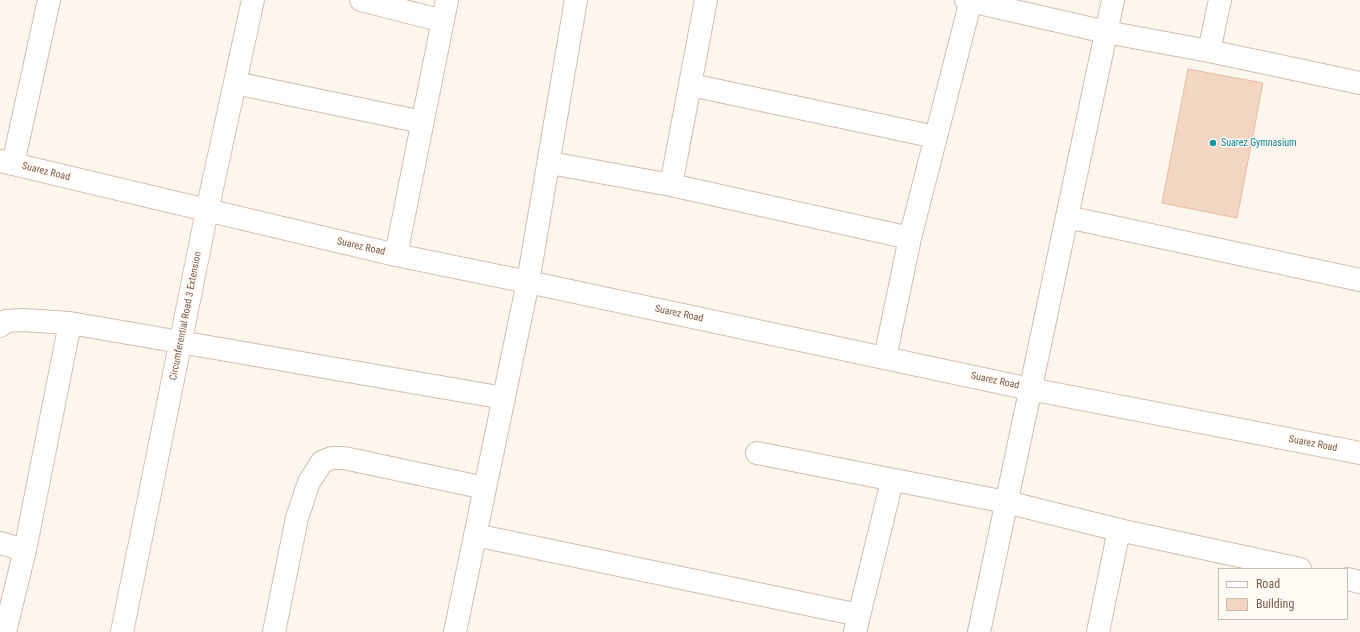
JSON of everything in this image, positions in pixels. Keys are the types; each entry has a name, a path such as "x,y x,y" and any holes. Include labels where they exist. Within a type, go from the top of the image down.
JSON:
{"street":[{"path":"7,163 49,0"},
{"name":"Circumferential Road 3 Extension","path":"122,632 180,342 252,0"},
{"path":"361,0 443,21"},
{"path":"396,255 447,0"},
{"path":"455,632 528,282 550,163 576,0"},
{"path":"672,185 706,0"},
{"path":"885,358 910,238 969,0 1106,32 1209,51 1360,84"},
{"path":"979,632 1113,0"},
{"path":"1209,51 1220,0"},
{"path":"235,82 422,122"},
{"path":"691,85 936,137"},
{"name":"Suarez Road","path":"7,163 396,255 1030,389 1360,453"},
{"path":"550,163 672,185 910,238"},
{"path":"1067,217 1360,280"},
{"path":"0,326 6,322 23,320 70,323 504,398"},
{"path":"5,632 25,550 70,323"},
{"path":"757,453 892,481 1006,502 1119,530 1295,568"},
{"path":"274,632 297,518 309,482 322,462 332,458 344,458 485,488"},
{"path":"475,535 857,623 892,481"},
{"path":"1098,632 1119,530"},
{"path":"0,543 25,550"},
{"path":"1348,579 1360,582"}],"building":[{"name":"Suarez Gymnasium","path":"1188,69 1263,83 1237,218 1162,203"}],"place":[{"name":"Suarez Gymnasium","path":"1213,143"}]}
